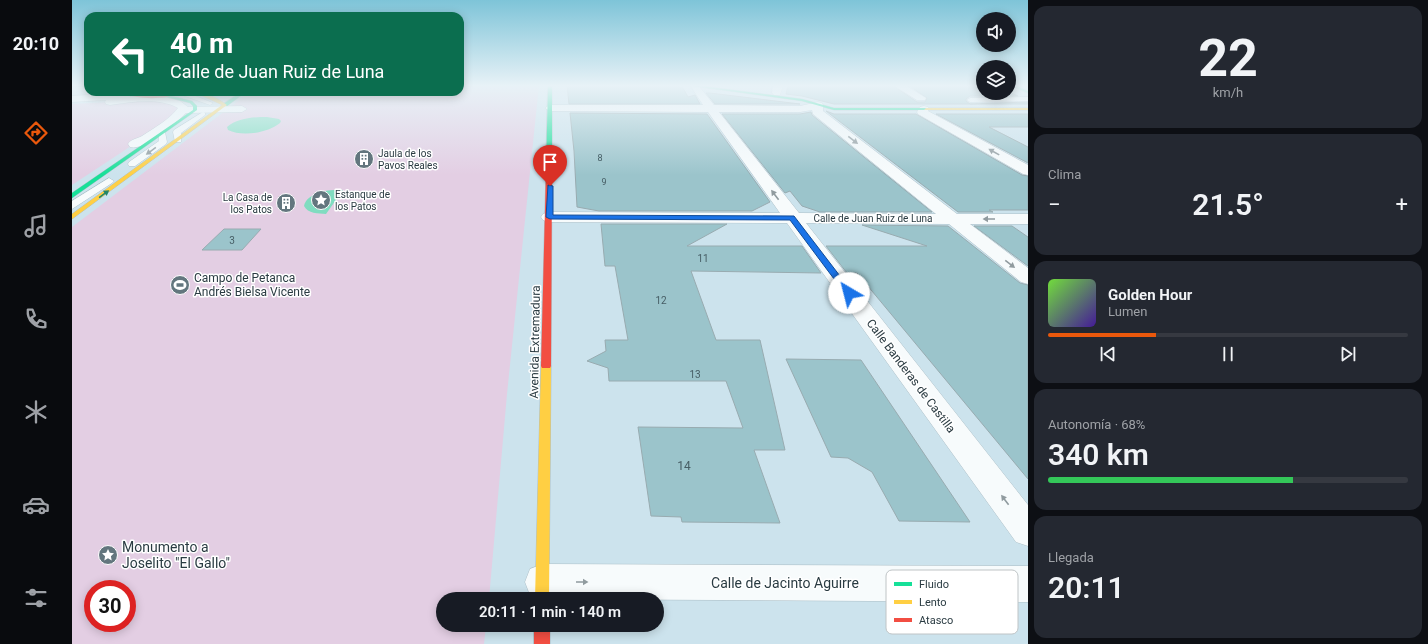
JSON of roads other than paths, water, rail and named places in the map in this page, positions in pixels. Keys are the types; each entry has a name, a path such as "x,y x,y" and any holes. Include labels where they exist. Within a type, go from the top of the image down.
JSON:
{"main road":[{"path":"72,196 162,134 194,115"},
{"path":"72,217 178,140 207,115"},
{"name":"Avenida Extremadura","path":"543,590 550,217 550,115"},
{"path":"542,632 542,644"}],"street":[{"path":"134,144 144,140 177,115"},
{"name":"Calle Banderas de Castilla","path":"715,115 1028,531"},
{"path":"821,115 1028,278"},
{"path":"927,115 1028,171"},
{"name":"Calle de Juan Ruiz de Luna","path":"550,217 1028,219"},
{"name":"Calle de Jacinto Aguirre","path":"1018,584 1028,584"},
{"name":"Calle de Jacinto Aguirre","path":"543,590 886,586"}],"lane":[{"path":"178,140 177,132 196,115"},
{"path":"132,164 163,142 162,134"},
{"path":"72,206 109,181"}],"place":[{"name":"Jaula de los Pavos Reales","path":"364,159"},
{"name":"Estanque de los Patos","path":"321,200"},
{"name":"La Casa de los Patos","path":"286,203"},
{"name":"Campo de Petanca Andrés Bielsa Vicente","path":"180,285"},
{"name":"Monumento a Joselito \"El Gallo\"","path":"108,555"}]}
